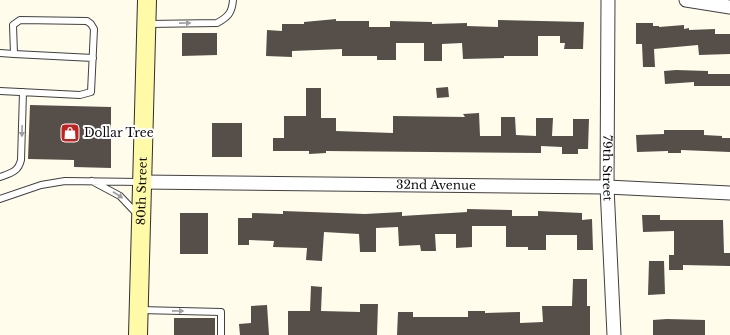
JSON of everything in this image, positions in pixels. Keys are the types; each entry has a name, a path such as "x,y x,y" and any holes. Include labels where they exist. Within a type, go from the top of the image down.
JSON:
{"street":[{"name":"80th Street","path":"138,335 147,0"},
{"name":"79th Street","path":"608,0 607,187 614,335"},
{"path":"686,0 730,7"},
{"name":"32nd Avenue","path":"141,182 607,187 730,193"}],"lane":[{"path":"146,24 218,23 227,18 232,9 233,0"},
{"path":"0,91 87,94 91,92 94,29 87,21 20,20 14,25 14,54"},
{"path":"0,53 93,58"},
{"path":"0,177 13,172 19,167 21,160 23,92"},
{"path":"0,199 41,185 65,181 141,182"},
{"path":"90,181 120,196 140,217"},
{"path":"139,310 221,312 221,335"}],"building":[{"path":"336,19 336,21 369,21 369,27 390,27 390,21 432,22 432,24 467,23 467,26 498,27 498,20 584,22 583,49 564,49 565,43 560,43 560,36 538,36 538,56 504,56 504,58 463,59 462,43 442,44 442,61 424,61 424,43 396,43 396,60 377,60 377,56 342,56 342,49 292,51 292,57 266,56 267,30 282,31 282,24 304,24 304,22"},
{"path":"636,23 653,23 653,26 659,27 684,25 684,29 689,28 689,30 715,29 715,34 730,34 730,54 699,55 698,45 654,49 655,67 643,67 642,44 636,44"},
{"path":"182,33 217,33 217,55 182,56"},
{"path":"664,71 708,71 708,74 730,74 730,86 694,86 694,82 665,84"},
{"path":"448,87 449,97 437,98 436,88"},
{"path":"306,88 321,88 321,118 336,118 336,131 393,133 393,116 465,117 463,114 479,113 480,136 501,136 501,117 515,117 516,135 536,136 536,118 553,118 552,136 573,136 573,119 589,119 588,149 578,149 578,154 562,154 562,147 541,146 541,153 326,151 326,153 309,154 309,151 273,151 273,138 284,138 284,116 306,116"},
{"name":"Dollar Tree","path":"30,105 111,107 111,168 74,167 74,160 28,159"},
{"path":"212,123 242,123 242,157 212,157"},
{"path":"664,130 704,130 704,135 730,138 730,152 681,150 681,153 668,153 668,151 637,152 636,135 664,134"},
{"path":"467,209 512,210 512,216 538,216 538,211 582,213 582,220 592,219 593,250 577,250 577,235 546,235 546,250 528,250 528,247 506,247 506,226 472,226 472,247 456,248 456,234 435,234 436,251 421,251 420,245 399,246 398,227 376,228 376,252 360,252 359,234 324,232 322,261 306,260 307,248 273,247 274,241 249,240 249,245 238,245 238,218 252,218 252,213 283,214 283,211 365,214 402,212 402,216 467,212"},
{"path":"180,213 208,213 208,254 180,254"},
{"path":"642,215 660,215 660,220 723,220 724,253 730,253 730,266 683,265 683,270 669,270 669,255 674,255 674,231 643,232"},
{"path":"649,261 664,261 665,294 648,295"},
{"path":"573,279 587,279 587,306 590,306 590,335 397,335 398,312 413,312 413,317 468,317 468,311 485,311 485,313 520,312 520,323 543,322 542,306 572,306"},
{"path":"311,286 322,287 321,311 360,312 360,304 378,304 377,335 288,335 288,311 310,311"},
{"path":"267,305 269,335 240,335 239,324 251,323 251,306"},
{"path":"174,318 215,318 215,335 174,335"},
{"path":"653,320 705,320 705,335 653,335"}],"place":[{"name":"Dollar Tree","path":"70,133"}]}
